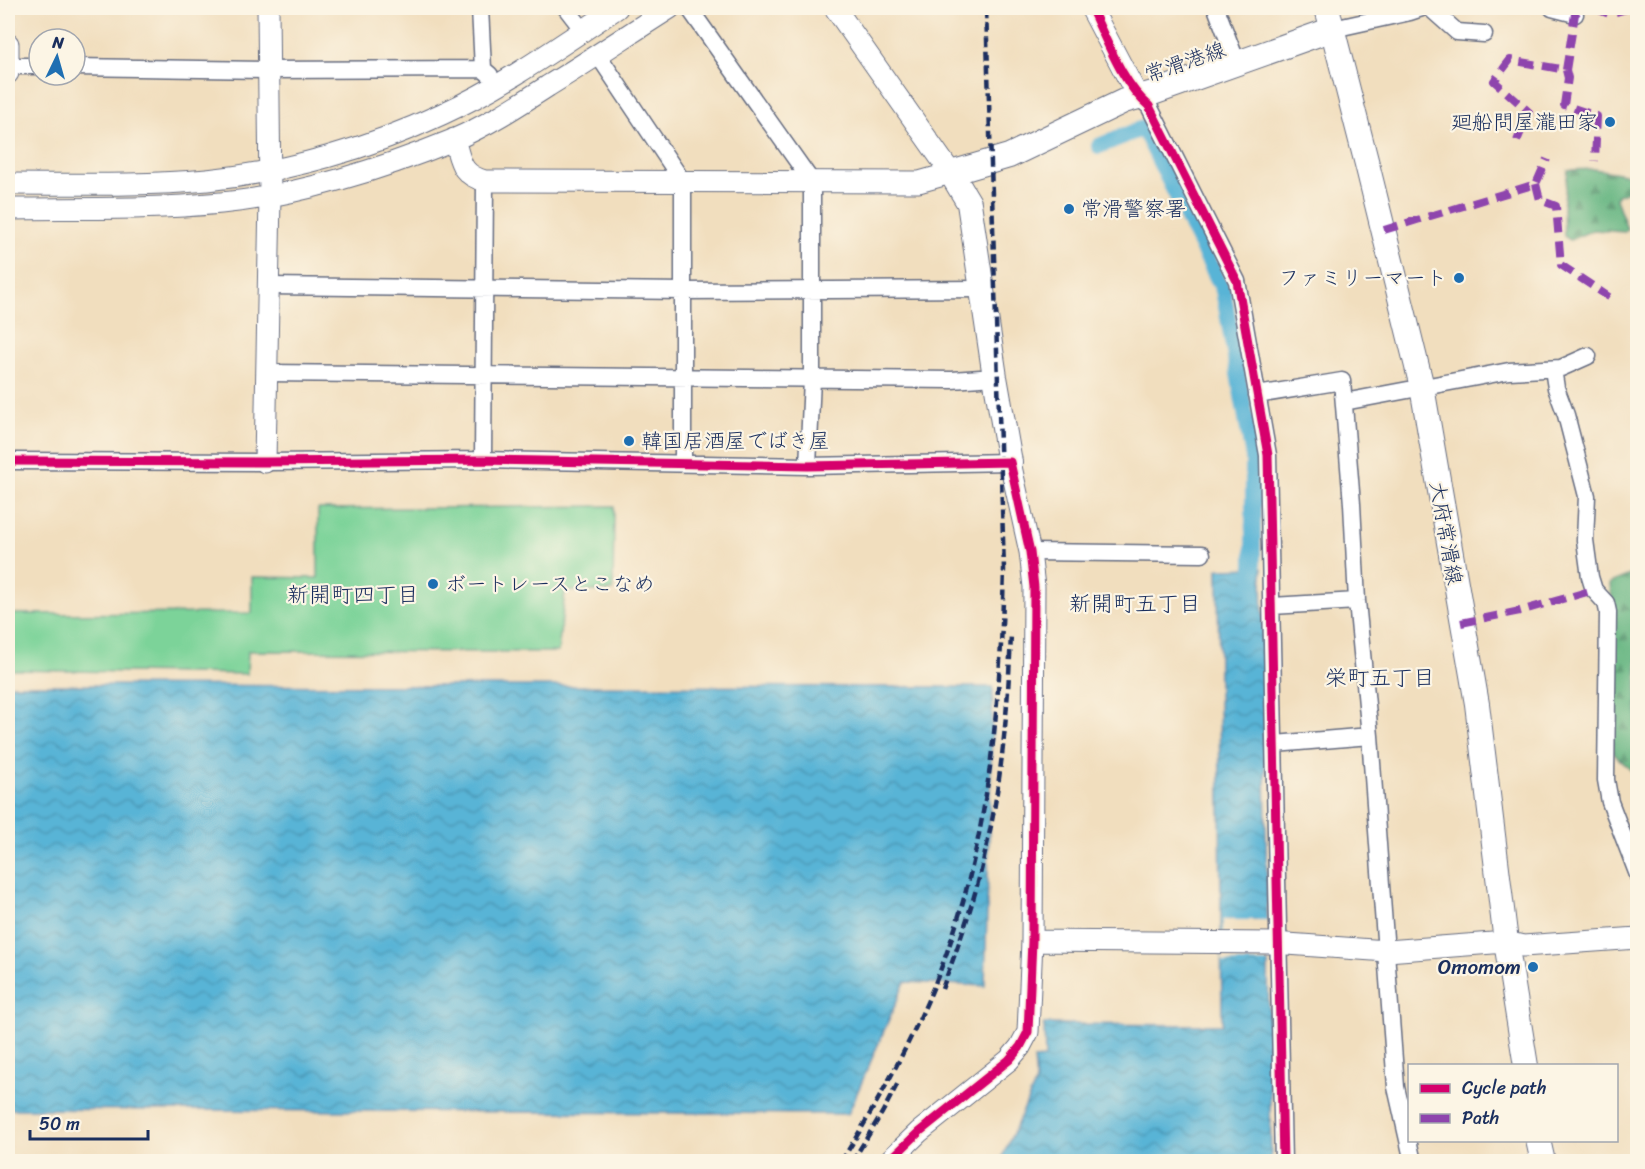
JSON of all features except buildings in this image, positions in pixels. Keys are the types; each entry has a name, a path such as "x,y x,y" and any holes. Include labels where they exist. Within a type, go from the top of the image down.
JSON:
{"main road":[{"name":"常滑港線","path":"951,173 1009,156 1124,101 1237,63 1330,18"},
{"name":"大府常滑線","path":"1330,18 1422,387 1477,704 1506,942 1526,1064"},
{"path":"951,173 969,203 1010,462"},
{"path":"1538,1142 1543,1161"}],"street":[{"path":"265,462 270,196 268,8"},
{"path":"480,8 483,69"},
{"path":"566,8 583,30"},
{"path":"8,184 162,183 210,179 270,170 327,156 374,141 442,114 500,83 616,8"},
{"path":"8,208 131,208 222,203 270,196 333,180 454,140 508,111 670,8"},
{"path":"689,8 812,182 812,379 808,466"},
{"path":"454,140 463,168 471,177 485,181 919,182 951,173 835,8"},
{"path":"1091,8 1138,97 1149,106 1237,280 1268,455 1275,744 1275,943 1283,1161"},
{"path":"1216,8 1237,63"},
{"path":"1330,18 1410,12 1422,8"},
{"path":"1430,8 1457,32 1484,34"},
{"path":"1552,8 1575,14"},
{"path":"8,44 8,73"},
{"path":"598,55 683,182 683,462"},
{"path":"8,66 27,66"},
{"path":"87,67 268,70 483,69 500,83"},
{"path":"483,460 485,181"},
{"path":"268,286 683,291 982,289"},
{"path":"1344,402 1509,371 1561,368 1588,356"},
{"path":"1553,369 1556,388 1566,415 1587,496 1585,540 1590,577 1593,590 1606,603 1608,612 1606,780 1610,802 1638,876"},
{"path":"267,373 952,380 995,377"},
{"path":"1257,394 1342,381 1357,601 1370,736 1396,1087 1408,1139"},
{"path":"8,461 483,460 808,466 1010,462 1030,552 1034,587 1032,941 1028,1032 1020,1047 1009,1060 919,1132 888,1161"},
{"path":"1030,552 1202,554"},
{"path":"1272,606 1357,601"},
{"path":"1275,744 1370,736"},
{"path":"1032,941 1275,943 1387,951 1506,942 1523,946 1638,938"},
{"path":"1409,1142 1413,1161"}],"green space":[{"path":"1594,169 1637,176 1637,188 1617,195 1616,199 1627,229 1625,232 1593,230 1570,240 1564,236 1563,207 1568,170"},
{"name":"ボートレースとこなめ","path":"614,506 613,591 565,591 558,652 248,651 247,674 8,670 8,614 252,613 252,577 318,578 318,509"},
{"path":"1637,562 1637,776 1613,753 1610,583 1630,575"}],"water":[{"path":"1262,568 1271,1161 1000,1162 1036,1082 1034,1059 1045,1058 1044,1024 1222,1025 1218,569"},
{"path":"8,685 993,687 985,986 905,982 848,1114 8,1109"}],"pier":[{"path":"1223,920 1269,920 1269,962 1222,962"}],"waterway":[{"path":"1099,146 1143,128 1223,290 1253,457 1253,590"}],"railway":[{"path":"841,1162 901,1058 931,993 950,943 966,891 978,838 994,731 1004,569 986,8"},
{"path":"942,989 971,905 991,826 1003,744 1011,634"},
{"path":"852,1162 899,1081"}],"marked path":[{"path":"1517,141 1529,112 1494,81 1510,60 1566,70 1575,14 1582,8"},
{"path":"1594,8 1609,14 1630,8"},
{"path":"1566,70 1568,78 1564,105 1597,116 1595,161"},
{"path":"1384,230 1536,184 1547,159"},
{"path":"1536,184 1540,200 1556,206 1561,265 1609,297"},
{"path":"1461,623 1520,611 1594,590"}],"cycle path":[{"path":"1091,8 1123,73 1139,97 1149,106 1237,281 1268,455 1283,1162"},
{"path":"8,461 483,460 808,466 1010,462 1030,552 1034,587 1032,941 1028,1032 1020,1047 1009,1060 919,1132 888,1162"}],"place":[{"name":"廻船問屋瀧田家","path":"1610,122"},
{"name":"常滑警察署","path":"1069,209"},
{"name":"ファミリーマート","path":"1459,278"},
{"name":"韓国居酒屋でばき屋","path":"629,441"},
{"name":"ボートレースとこなめ","path":"433,584"},
{"name":"Omomom","path":"1533,967"}],"district":[{"name":"新開町四丁目","path":"353,594"},
{"name":"新開町五丁目","path":"1135,603"},
{"name":"栄町五丁目","path":"1380,677"}]}
